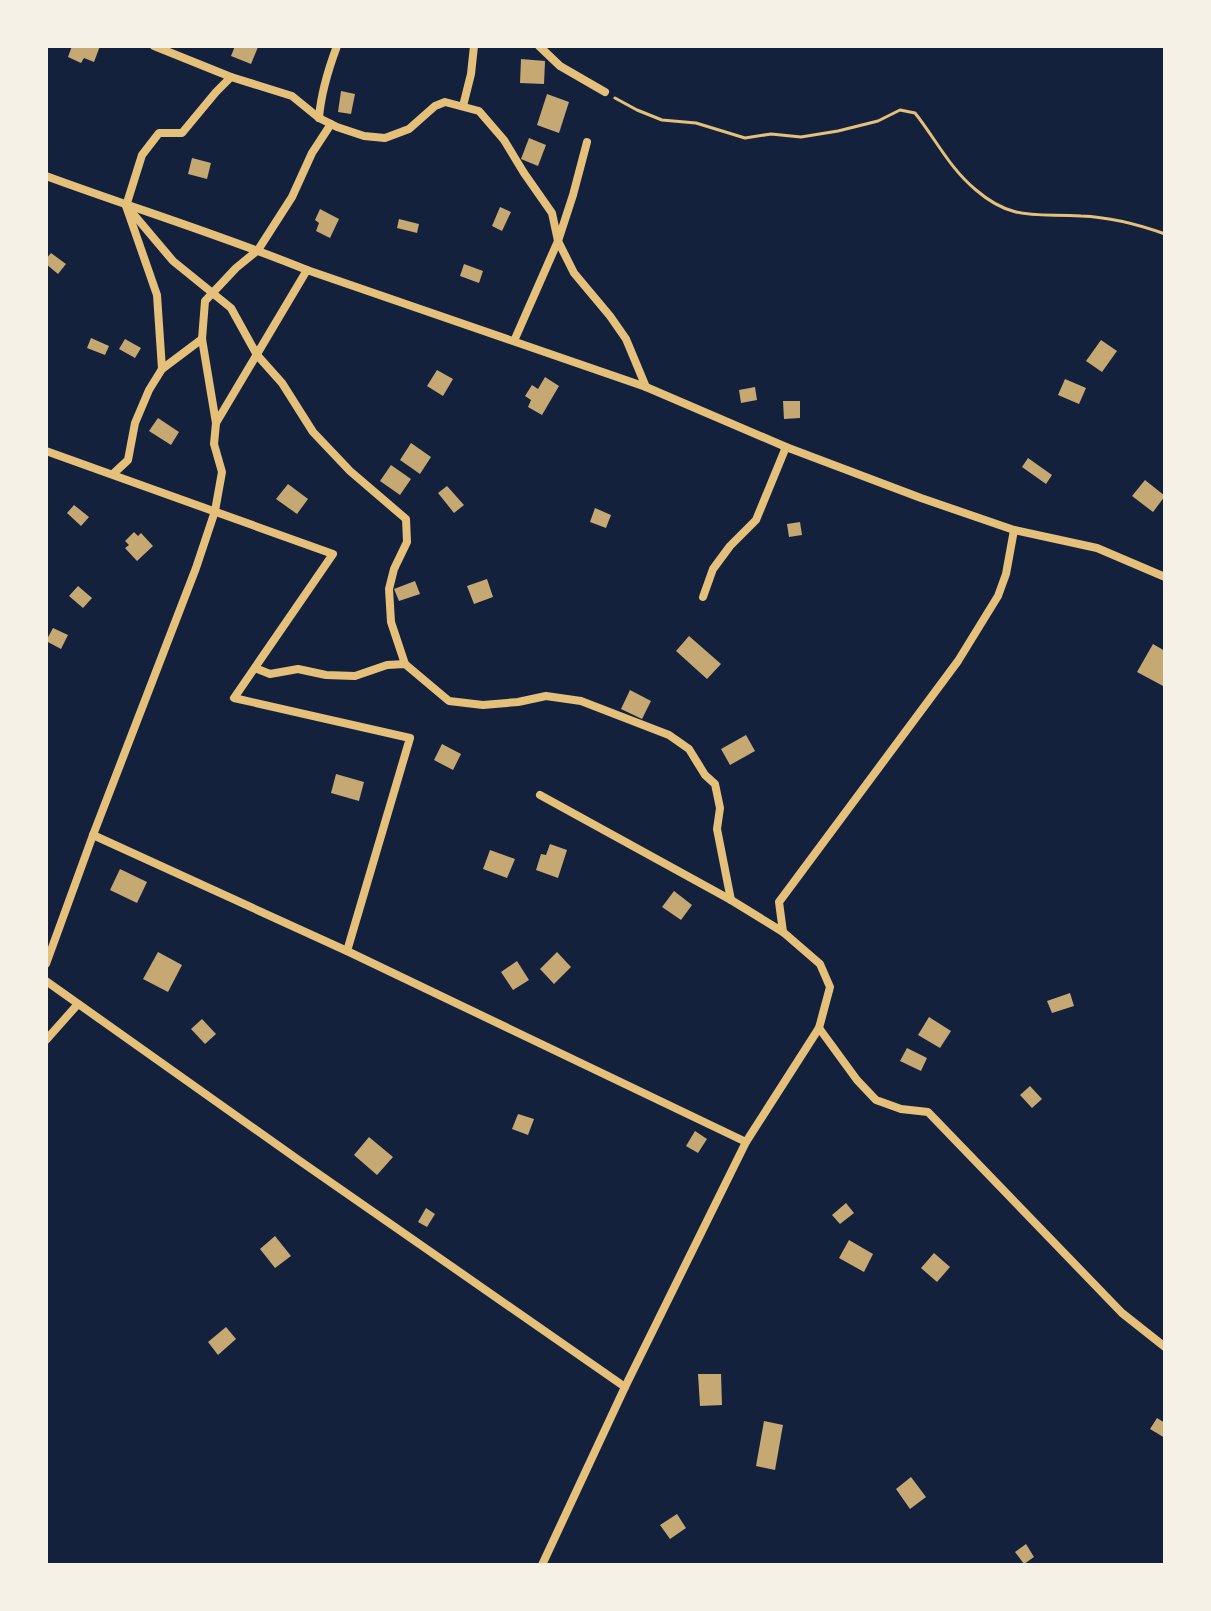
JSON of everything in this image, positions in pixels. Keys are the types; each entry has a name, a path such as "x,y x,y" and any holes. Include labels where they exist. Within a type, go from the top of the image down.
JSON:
{"street":[{"path":"154,46 231,77 292,96 319,118 364,136 385,138 409,129 435,106 445,102 479,111 504,140 552,213 558,241 574,273 626,339 646,387"},
{"path":"319,118 320,98 337,46"},
{"path":"463,106 474,46"},
{"path":"539,46 560,66 605,92"},
{"path":"162,369 157,295 126,206 142,155 159,133 182,133 231,77"},
{"path":"46,964 215,511 222,472 214,444 216,423 202,339 205,301 258,250 292,197 312,153 331,124"},
{"path":"514,341 558,241 587,142"},
{"path":"46,176 646,387 786,447 921,498 1014,530 1097,548 1165,577"},
{"path":"126,206 173,261 231,308 257,355 282,383 313,432 350,471 406,519 407,542 394,569 389,589 391,622 405,664 449,701 483,705 546,696 581,701 669,735 689,749 705,775 715,784 720,808 717,829 731,900"},
{"path":"216,423 307,270"},
{"path":"113,474 128,460 135,423 162,369 202,339"},
{"path":"703,597 713,569 756,520 786,447"},
{"path":"46,451 333,554 234,698 410,738 347,951"},
{"path":"783,932 779,902 958,661 998,596 1006,574 1014,530"},
{"path":"255,668 270,674 298,669 326,675 355,676 387,665 405,664"},
{"path":"540,795 783,932 820,964 830,987 819,1028 746,1142 625,1387 542,1565"},
{"path":"93,835 347,951 746,1142"},
{"path":"46,981 625,1387"},
{"path":"46,1040 78,1004"},
{"path":"819,1028 857,1080 876,1100 901,1109 928,1112 1122,1313 1165,1347"}],"path":[{"path":"605,92 662,120 696,123 745,138 771,134 801,137 878,121 900,110 915,113 957,171 994,204 1017,214 1083,216 1165,234"}],"building":[{"path":"72,46 100,46 94,62 84,58 81,63 68,57"},
{"path":"235,46 258,47 251,64 231,56"},
{"path":"521,59 545,61 544,84 520,83"},
{"path":"341,91 355,94 351,114 338,112"},
{"path":"547,94 569,102 559,133 537,125"},
{"path":"529,138 546,145 538,166 521,159"},
{"path":"192,158 211,163 207,179 188,174"},
{"path":"500,207 511,212 502,231 492,226"},
{"path":"320,209 339,219 330,238 316,231 319,223 315,220"},
{"path":"399,219 419,224 417,233 397,228"},
{"path":"51,253 66,264 58,274 46,264"},
{"path":"464,264 483,271 479,283 460,276"},
{"path":"91,338 109,346 105,355 87,348"},
{"path":"125,339 141,348 135,358 119,349"},
{"path":"1101,340 1117,351 1102,372 1086,361"},
{"path":"437,370 453,379 443,396 427,386"},
{"path":"545,377 559,386 542,415 528,407 531,400 525,396 532,385 538,389"},
{"path":"1065,379 1086,388 1079,404 1058,395"},
{"path":"755,387 757,400 741,403 739,390"},
{"path":"783,401 800,401 800,418 784,419"},
{"path":"158,418 179,432 171,445 149,431"},
{"path":"411,443 431,457 420,474 400,460"},
{"path":"1028,458 1052,475 1046,484 1022,467"},
{"path":"391,465 411,479 400,495 380,481"},
{"path":"1145,480 1165,496 1153,512 1132,496"},
{"path":"288,484 308,499 297,514 276,499"},
{"path":"447,486 464,505 454,513 438,493"},
{"path":"74,505 89,517 81,526 67,513"},
{"path":"595,508 611,515 606,528 590,522"},
{"path":"800,522 802,535 789,537 787,524"},
{"path":"134,532 138,536 141,533 153,546 137,561 125,548 129,545 125,541"},
{"path":"487,579 493,597 474,604 467,586"},
{"path":"415,581 420,594 399,601 394,589"},
{"path":"78,586 92,598 83,608 69,596"},
{"path":"53,628 68,635 61,649 46,641"},
{"path":"689,636 721,664 707,679 676,651"},
{"path":"1153,644 1165,651 1165,687 1137,672"},
{"path":"630,690 651,701 642,719 621,709"},
{"path":"746,735 755,751 730,765 721,749"},
{"path":"442,744 461,754 453,770 434,760"},
{"path":"336,774 364,782 359,801 331,793"},
{"path":"550,844 567,850 558,878 536,870 541,854 546,855"},
{"path":"490,850 515,859 507,878 483,869"},
{"path":"120,869 147,882 137,903 110,890"},
{"path":"674,891 692,905 681,920 662,907"},
{"path":"158,952 182,965 168,992 143,979"},
{"path":"557,952 571,967 554,984 540,969"},
{"path":"517,961 529,980 513,990 501,972"},
{"path":"1070,993 1074,1006 1052,1013 1047,1001"},
{"path":"929,1017 951,1031 940,1048 918,1035"},
{"path":"202,1019 216,1034 205,1044 191,1029"},
{"path":"907,1048 927,1058 921,1071 900,1061"},
{"path":"1030,1086 1042,1099 1032,1108 1020,1095"},
{"path":"518,1114 534,1119 528,1135 512,1129"},
{"path":"695,1131 707,1139 698,1153 686,1146"},
{"path":"369,1137 393,1157 377,1175 354,1155"},
{"path":"846,1203 854,1213 840,1224 832,1215"},
{"path":"426,1208 435,1214 427,1227 418,1222"},
{"path":"275,1236 291,1256 275,1268 260,1249"},
{"path":"849,1240 873,1254 864,1272 839,1258"},
{"path":"934,1253 950,1267 937,1282 921,1268"},
{"path":"226,1327 236,1339 218,1355 208,1342"},
{"path":"698,1374 721,1374 722,1405 700,1406"},
{"path":"1157,1418 1165,1423 1165,1438 1150,1429"},
{"path":"764,1421 783,1425 775,1470 756,1466"},
{"path":"911,1477 926,1497 910,1509 896,1489"},
{"path":"677,1514 686,1528 670,1539 660,1525"},
{"path":"1026,1544 1034,1557 1024,1564 1015,1552"}]}
